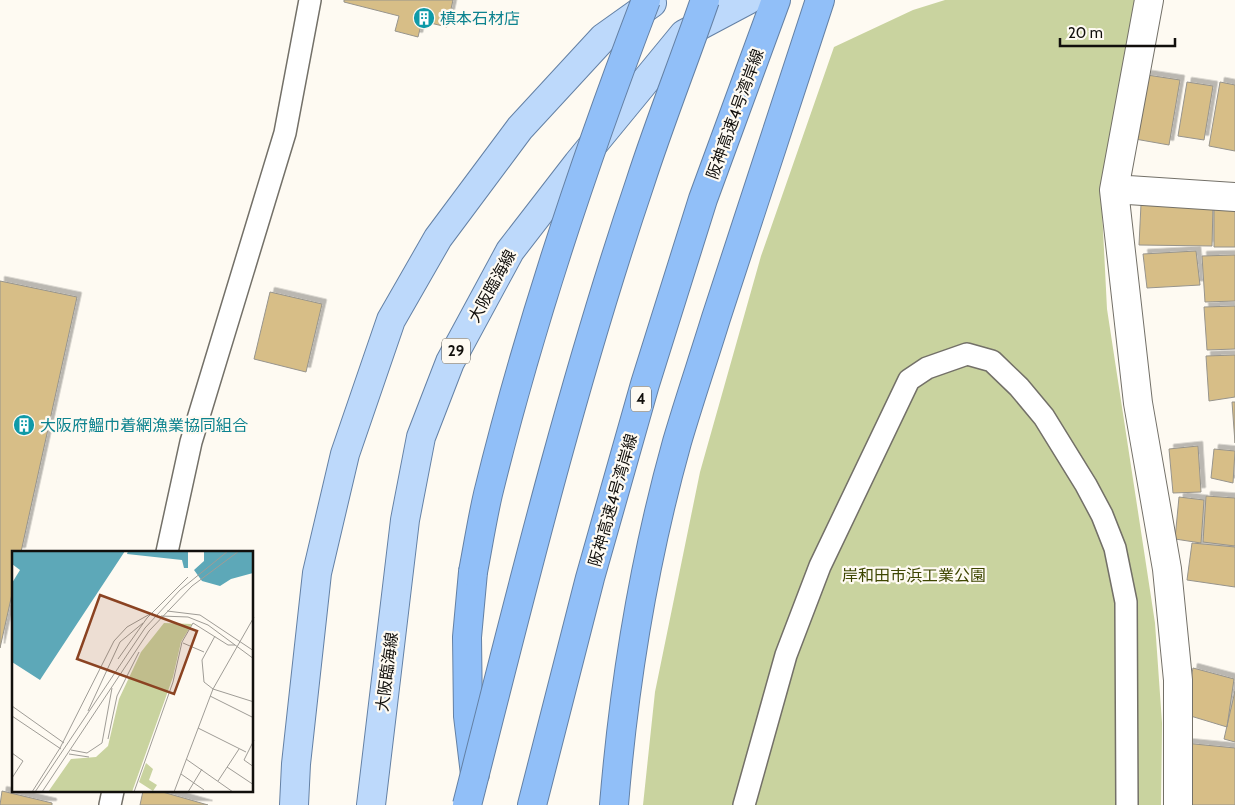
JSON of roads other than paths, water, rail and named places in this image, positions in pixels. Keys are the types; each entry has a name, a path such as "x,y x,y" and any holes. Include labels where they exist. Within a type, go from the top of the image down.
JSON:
{"highway":[{"path":"479,805 468,716 467,637 473,572 488,496 510,411 562,235 621,65 646,0"},
{"path":"468,805 531,555 585,359 640,182 706,0"},
{"name":"阪神高速4号湾岸線","path":"532,805 590,578 645,384 703,200 776,0"},
{"path":"614,805 619,749 635,641 650,556 677,442 820,0"}],"main road":[{"path":"294,805 296,764 317,573 345,454 391,320 438,238 520,128 603,38 656,0"},
{"name":"大阪臨海線","path":"371,805 405,520 421,437 450,362 510,252 584,155 684,34 748,0"}],"street":[{"path":"1149,0 1114,190 1138,403 1167,569 1178,680 1178,805"},
{"path":"1128,190 1235,197"}],"lane":[{"path":"167,551 191,442 285,133 310,0"},
{"path":"744,805 792,637 820,566 909,380 927,368 967,354 992,361 1019,387 1044,417 1086,485 1102,515 1115,548 1126,602 1127,805"},
{"path":"110,805 113,792"}],"place":[{"name":"槙本石材店","path":"424,18"},
{"name":"大阪府鰮巾着網漁業協同組合","path":"24,425"}],"park label":[{"name":"岸和田市浜工業公園","path":"914,575"}]}
